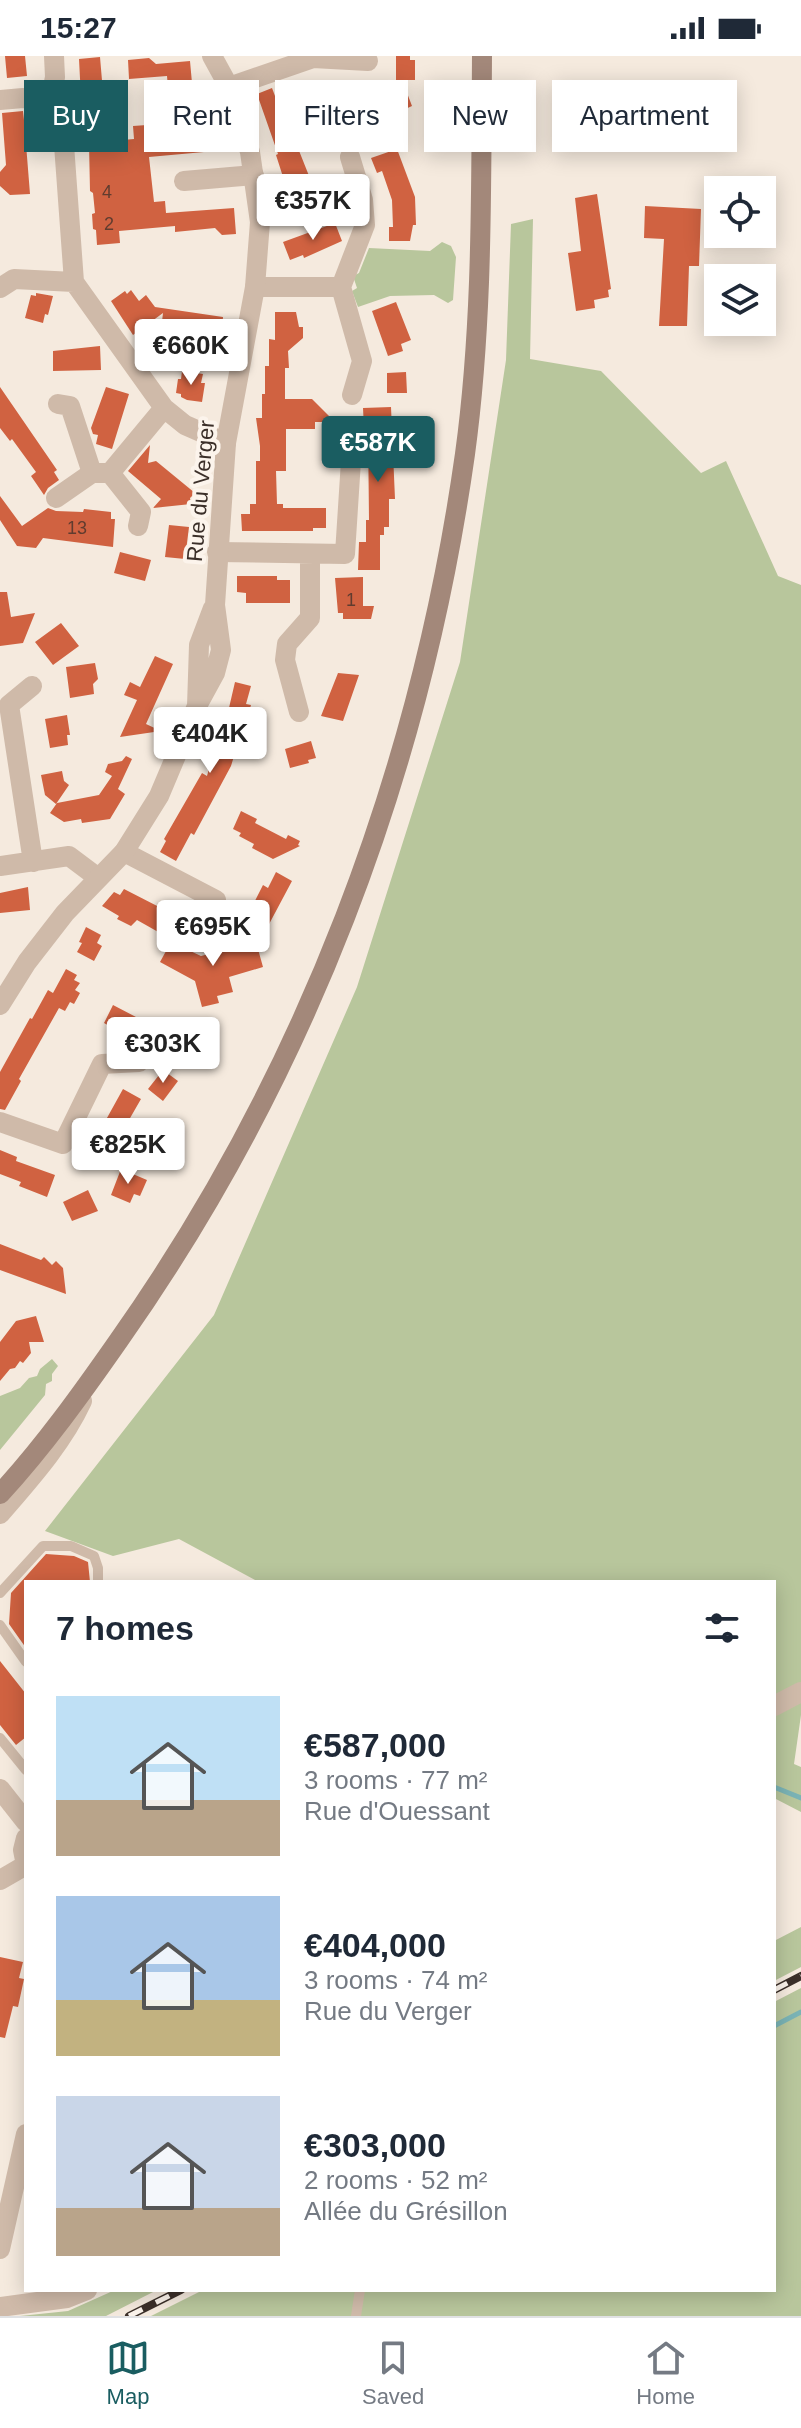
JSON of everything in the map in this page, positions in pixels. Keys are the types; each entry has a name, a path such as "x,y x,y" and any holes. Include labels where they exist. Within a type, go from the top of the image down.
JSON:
{"main road":[{"path":"0,1494 93,1378 152,1294 240,1147 292,1044 354,897 408,736 443,590 465,452 481,271 482,56"}],"street":[{"path":"54,56 54,80"},
{"name":"Rue du Verger","path":"212,56 225,80"},
{"path":"249,80 313,58 368,61"},
{"path":"0,100 24,98"},
{"path":"65,152 74,282 164,408 185,425 226,443"},
{"name":"Rue du Verger","path":"0,1005 27,962 65,913 124,852 159,796 197,706 215,673 221,650 215,605 226,443 255,287 260,222 250,152"},
{"path":"350,157 363,200 365,225 341,287 362,361 352,395"},
{"path":"184,181 254,175"},
{"path":"0,288 14,279 74,282"},
{"path":"255,287 341,287"},
{"path":"58,404 70,406 101,473 141,512 138,526"},
{"path":"56,498 101,473 164,408"},
{"path":"217,552 345,554 352,445"},
{"path":"299,712 285,660 287,644 310,618 310,554"},
{"path":"32,686 9,705 33,862"},
{"path":"124,852 216,900"},
{"path":"0,866 69,856 97,877"},
{"path":"0,1122 63,1144 102,1064 139,1062"},
{"path":"0,1514 73,1421 93,1378"},
{"path":"776,1705 801,1692"},
{"path":"0,1789 24,1819"},
{"path":"0,1880 24,1866"},
{"path":"0,2249 5,2201 21,2182 24,2156"},
{"path":"0,2307 67,2298 82,2292"}],"lane":[{"path":"0,1593 34,1552 43,1546 57,1544 71,1546 94,1556 98,1580"},
{"path":"0,1625 24,1659"},
{"path":"0,1738 24,1768"},
{"path":"356,2316 360,2292"}],"green space":[{"path":"533,219 530,359 601,371 701,473 726,461 778,576 801,585 801,1715 794,1764 801,1767 801,1812 776,1799 776,1580 255,1580 179,1539 113,1556 45,1531 214,1315 357,987 460,662 506,360 511,224"},
{"path":"442,242 451,246 456,257 453,300 448,303 434,295 390,296 358,307 352,291 357,288 353,276 359,273 369,248 430,251"},
{"path":"52,1359 58,1366 52,1374 52,1381 46,1384 45,1395 0,1450 0,1396 20,1388 29,1378 37,1376"},
{"path":"801,1927 801,1967 776,1980 776,1940"},
{"path":"801,1988 801,2316 151,2316 199,2292 776,2292 776,2001"},
{"path":"111,2292 153,2292 106,2316 20,2316 68,2311"}],"building":[{"path":"5,56 25,56 27,76 7,78"},
{"path":"396,56 410,56 410,60 415,60 415,80 396,80"},
{"path":"100,57 102,80 80,80 79,59"},
{"path":"149,58 156,64 190,61 192,80 167,80 167,76 129,79 128,60"},
{"path":"272,88 275,96 275,145 259,100 259,93"},
{"path":"23,111 24,152 27,152 30,194 10,195 0,186 0,172 6,165 2,113"},
{"path":"144,125 144,152 204,152 149,157 154,202 165,201 166,213 234,208 236,234 222,235 215,228 175,232 175,226 119,231 120,243 97,245 96,230 93,229 92,214 95,213 93,193 90,191 89,152 128,152 128,140 134,139 133,126"},
{"path":"300,152 317,196 292,205 278,154"},
{"path":"398,152 415,197 416,225 413,225 410,241 389,241 389,227 393,227 392,200 382,171 377,173 371,158"},
{"path":"597,194 611,289 608,290 609,297 594,300 595,308 576,311 568,253 581,251 575,198"},
{"path":"645,206 701,209 699,266 689,266 687,326 659,326 664,239 644,238"},
{"path":"335,223 342,241 304,258 303,255 290,260 283,242"},
{"path":"131,290 139,301 146,295 155,307 223,317 221,345 192,338 193,335 161,330 163,313 133,335 111,301"},
{"path":"36,293 53,296 43,323 25,318 31,295 36,296"},
{"path":"396,302 411,340 401,344 403,351 388,356 372,311"},
{"path":"275,312 296,312 299,327 303,327 303,338 288,351 285,399 312,399 335,422 315,422 315,429 286,429 286,471 276,471 277,504 283,504 283,508 326,508 326,528 313,528 313,531 242,531 241,514 250,514 250,504 256,504 256,461 260,461 260,446 256,418 262,418 269,339 275,340"},
{"path":"100,346 101,370 53,371 53,351"},
{"path":"182,371 203,374 202,402 187,400 176,393"},
{"path":"406,372 407,393 387,393 387,373"},
{"path":"0,387 57,470 54,472 59,480 44,495 31,476 36,472 0,428"},
{"path":"106,387 129,394 112,449 96,444 98,435 93,434 91,428"},
{"path":"391,407 395,499 389,499 389,527 384,527 384,535 380,535 380,570 358,570 359,542 366,542 366,520 369,520 368,428 364,429 363,408"},
{"path":"150,445 148,463 156,461 195,493 190,498 191,504 153,508 161,499 128,471"},
{"path":"0,496 22,526 48,508 56,511 83,512 84,509 111,512 111,519 115,519 113,547 43,538 36,548 17,546 0,520"},
{"path":"169,525 189,527 185,559 165,557"},
{"path":"120,552 151,560 145,581 114,573"},
{"path":"237,576 277,576 277,580 290,580 290,603 246,603 246,593 237,592"},
{"path":"363,577 363,606 374,606 371,619 343,619 343,613 338,613 335,578"},
{"path":"0,592 7,592 11,617 35,613 23,643 0,646"},
{"path":"61,623 79,646 53,665 35,642"},
{"path":"155,656 173,664 146,724 161,731 120,737 137,700 124,695 130,682 140,687"},
{"path":"95,663 98,679 93,684 94,694 70,698 66,667"},
{"path":"338,673 359,675 343,721 321,716"},
{"path":"235,682 251,686 246,704 251,705 240,744 194,835 191,833 176,861 160,852 166,841 164,839 202,773 207,776 218,737 222,738"},
{"path":"67,715 68,745 50,748 45,719"},
{"path":"311,741 316,758 290,768 285,749"},
{"path":"126,756 132,759 118,789 125,794 110,819 64,822 50,813 57,803 99,795 112,776 105,772 108,764 122,761"},
{"path":"62,771 64,781 69,785 56,804 45,795 41,775"},
{"path":"241,811 257,819 255,823 286,839 288,835 300,841 300,846 273,859 252,848 254,844 233,829"},
{"path":"276,872 292,881 259,943 239,932 263,885 268,888"},
{"path":"28,887 30,910 0,913 0,893"},
{"path":"124,889 163,909 161,912 169,917 160,933 137,920 131,926 102,906 114,892 120,895"},
{"path":"86,927 101,935 97,943 102,946 94,961 77,952"},
{"path":"171,942 201,956 256,942 263,967 229,977 233,992 217,996 219,1003 202,1007 195,981 160,962"},
{"path":"66,969 77,975 74,980 80,983 75,990 80,993 74,1004 70,1002 65,1011 59,1008 5,1110 0,1109 0,1072 30,1018 48,990 53,993"},
{"path":"113,1005 136,1017 126,1036 104,1023"},
{"path":"167,1017 179,1026 173,1033 179,1038 167,1053 149,1039"},
{"path":"163,1070 178,1081 163,1101 148,1089"},
{"path":"123,1089 141,1099 114,1146 97,1136"},
{"path":"0,1150 17,1157 16,1161 55,1175 47,1197 19,1186 21,1182 0,1174"},
{"path":"121,1169 147,1180 140,1196 134,1194 130,1203 111,1195"},
{"path":"88,1190 98,1211 72,1221 63,1202"},
{"path":"0,1244 41,1260 44,1257 52,1265 56,1261 63,1268 66,1294 0,1270"},
{"path":"36,1316 44,1342 29,1342 31,1353 0,1381 0,1342 16,1321"},
{"path":"46,1554 74,1556 88,1562 90,1580 24,1580 24,1645 9,1624 11,1593"},
{"path":"0,1661 24,1691 24,1739 16,1745 0,1725"},
{"path":"0,1957 23,1962 19,1978 24,1979 18,2007 13,2006 5,2038 0,2037"}],"waterway":[{"path":"776,1788 801,1798"},
{"path":"776,2025 801,2012"}],"railway":[{"path":"776,1989 801,1976"},
{"path":"129,2316 177,2292"}]}
